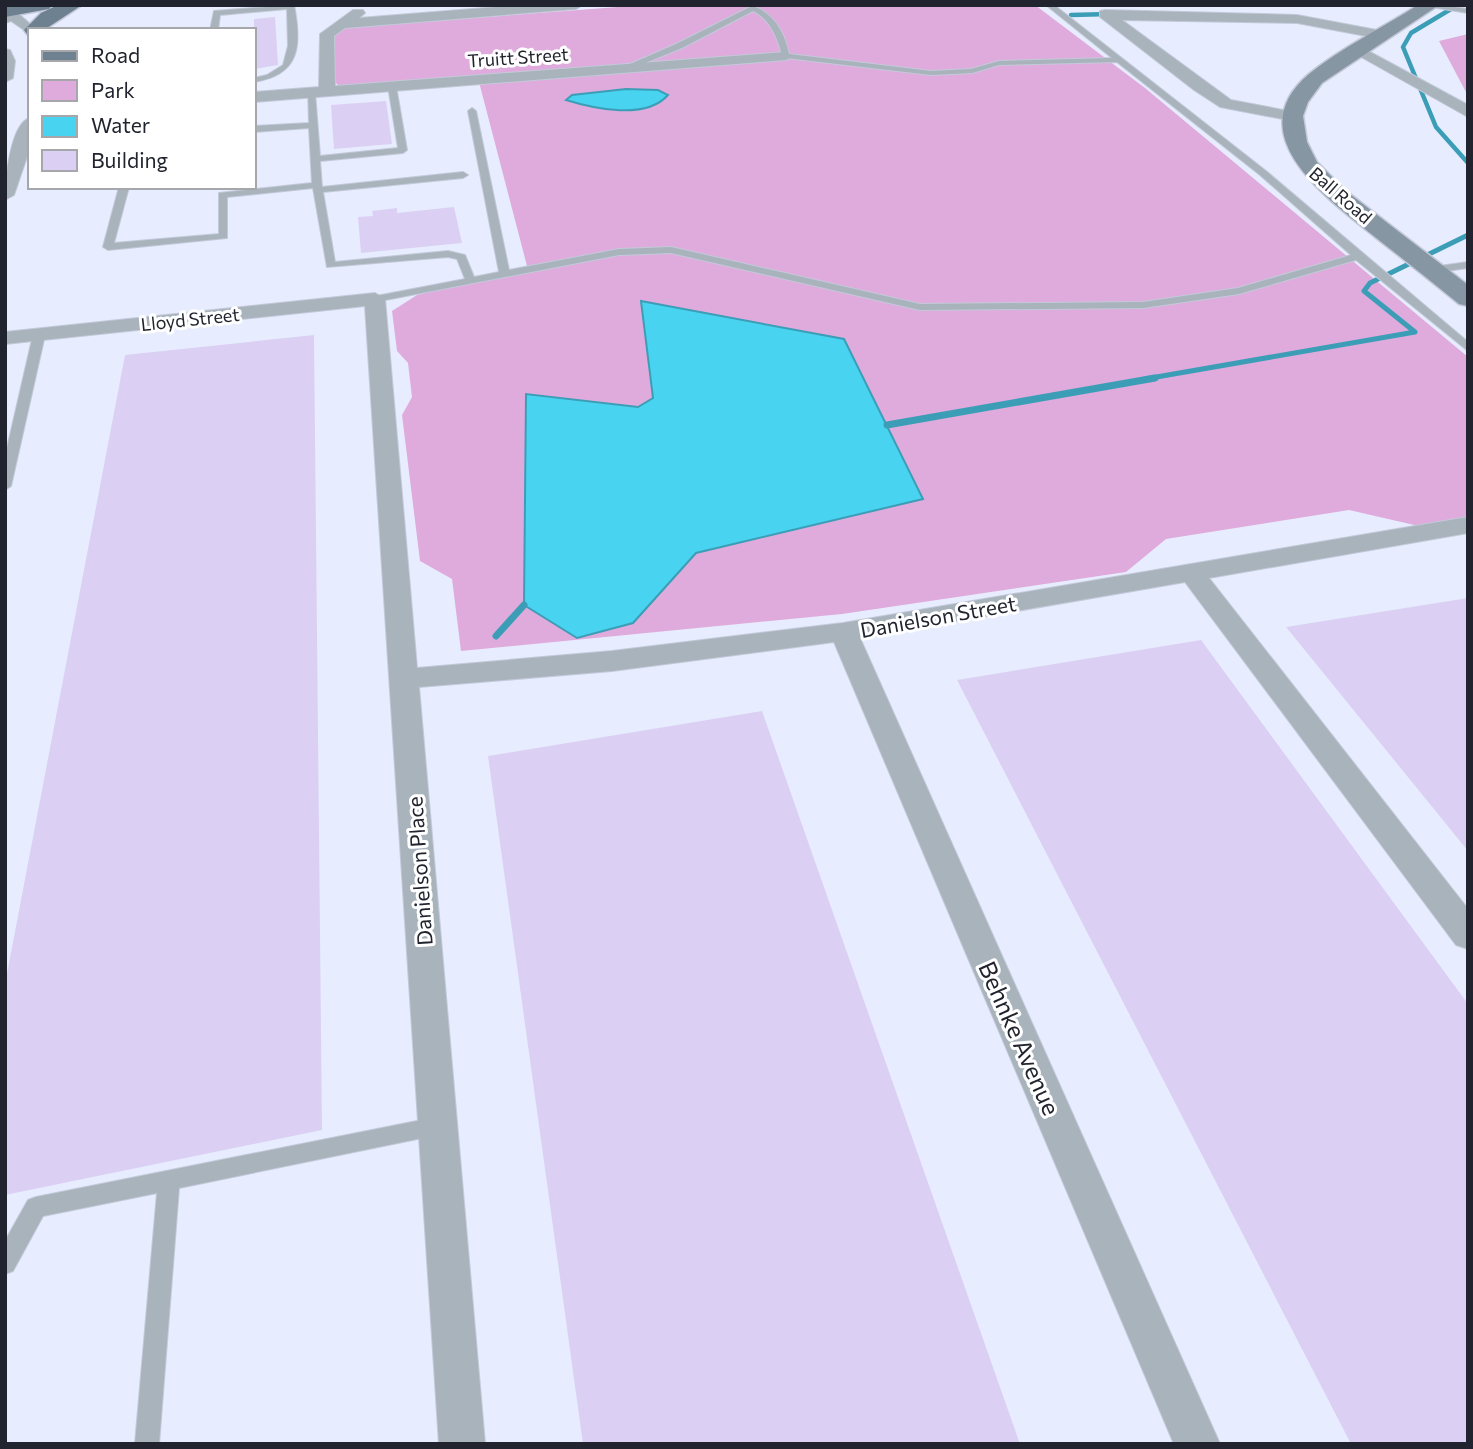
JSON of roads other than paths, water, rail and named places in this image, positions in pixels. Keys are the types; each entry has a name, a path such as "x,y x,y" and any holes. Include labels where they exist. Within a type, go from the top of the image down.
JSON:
{"main road":[{"path":"6,14 43,5"},
{"path":"34,28 73,5"},
{"path":"1293,116 1298,101 1315,79 1430,6"},
{"name":"Ball Road","path":"1293,116 1296,142 1307,166 1338,196 1468,298"}],"street":[{"path":"327,90 327,34 372,5"},
{"path":"342,24 576,5"},
{"path":"1102,11 1297,19 1382,36"},
{"path":"1102,11 1199,88 1226,104 1293,116"},
{"path":"6,14 28,28"},
{"path":"1359,50 1468,112"},
{"path":"5,53 8,61 5,78"},
{"name":"Truitt Street","path":"256,97 786,56"},
{"path":"5,195 26,119"},
{"name":"Lloyd Street","path":"5,338 375,299"},
{"name":"Danielson Place","path":"375,299 462,1444"},
{"name":"Danielson Street","path":"404,679 612,661 843,632 1468,525"},
{"path":"1191,572 1468,934"},
{"name":"Behnke Avenue","path":"843,632 1197,1444"}],"lane":[{"path":"1049,5 1263,173 1358,256 1466,344"},
{"path":"625,68 679,46 751,6 760,10 785,41 786,56 931,73 972,71 1011,62 1120,60"},
{"path":"1430,6 1468,11"},
{"path":"214,28 217,13 291,7 291,61 283,73 269,79 256,80"},
{"path":"316,159 403,154 392,86"},
{"path":"311,92 318,188 331,265 448,254 461,257 471,281"},
{"path":"472,111 505,275"},
{"path":"256,130 313,125"},
{"path":"123,189 108,247 224,236 222,191 318,188 407,177 463,175"},
{"path":"375,299 619,252 671,250 920,307 1131,306 1240,291 1358,256"},
{"path":"1424,264 1468,265"},
{"path":"5,486 39,335"},
{"path":"5,1263 36,1207 438,1126"},
{"path":"147,1444 169,1180"}],"water":[{"path":"626,89 658,90 668,95 647,108 634,110 591,107 566,100 572,95"},
{"path":"641,301 844,339 923,499 696,553 633,623 577,638 524,605 526,394 638,407 653,398"}],"waterway":[{"path":"1451,9 1411,33 1403,47 1436,127 1468,163"},
{"path":"1071,15 1110,14"},
{"path":"1145,379 1415,332 1364,291 1370,283 1468,235"},
{"path":"887,425 1155,378"},
{"path":"496,636 524,605"}]}
